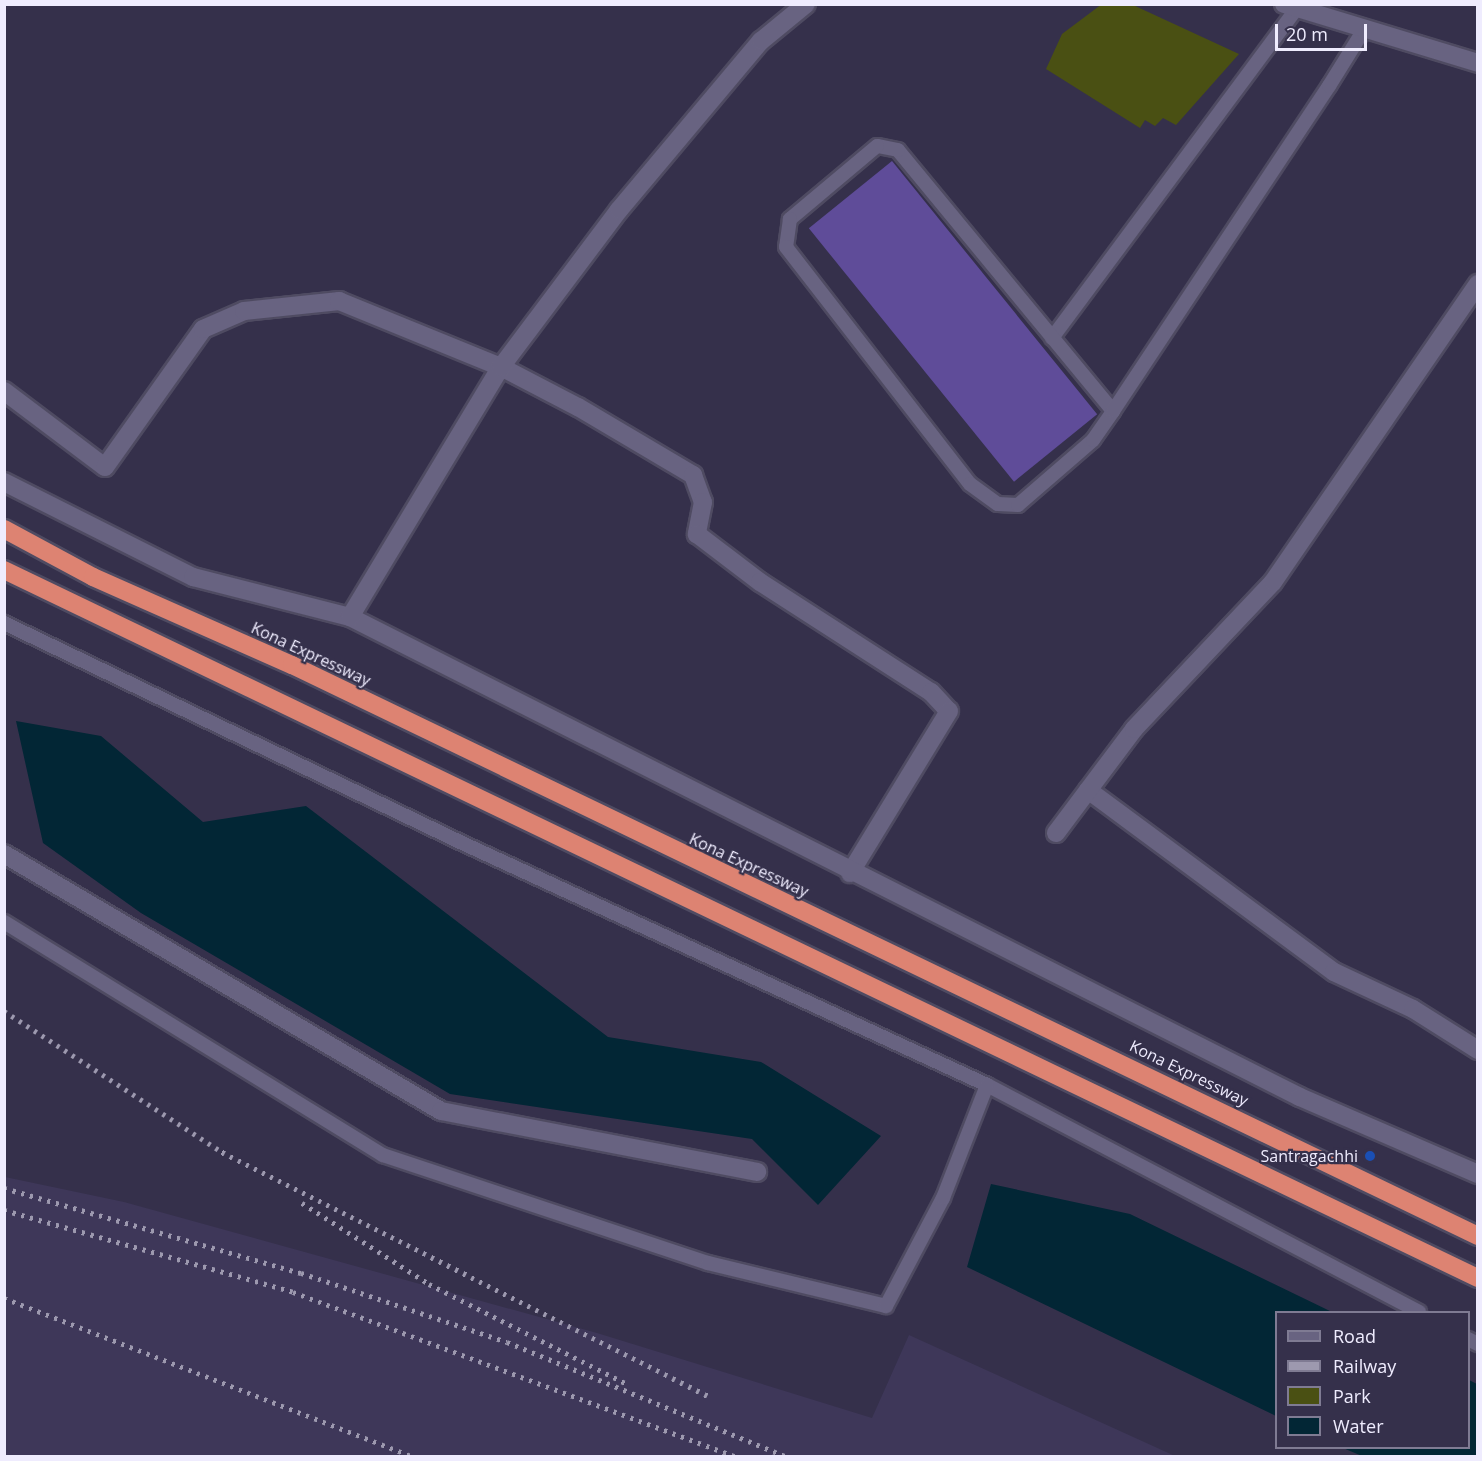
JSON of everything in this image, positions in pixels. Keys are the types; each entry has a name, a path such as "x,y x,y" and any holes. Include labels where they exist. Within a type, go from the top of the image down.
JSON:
{"highway":[{"name":"Kona Expressway","path":"4,529 93,577 292,665 1478,1236"},
{"path":"4,570 1478,1278"}],"street":[{"path":"350,617 501,367 641,183 761,41 806,4"},
{"path":"1290,6 1478,63"},
{"path":"1056,833 1134,729 1273,582 1478,284"},
{"path":"4,391 105,467 203,329 244,311 339,301 501,367 693,476 703,502 697,534 760,582 931,692 949,711 850,873"},
{"path":"4,482 193,577 350,617 850,873 1300,1097 1478,1173"},
{"path":"1088,790 1334,972 1413,1009 1478,1050"},
{"path":"4,854 441,1111 756,1172"}],"lane":[{"path":"1053,338 1290,6"},
{"path":"1113,411 898,150 888,145 877,146 790,219 785,229 786,247 970,484 998,504 1018,505 1093,440 1113,411 1365,28"},
{"path":"4,623 460,842 987,1085 1417,1311"},
{"path":"4,922 383,1155 708,1263 886,1306 943,1198 987,1085"}],"shaded area":[{"path":"5,1177 124,1202 597,1333 872,1418 909,1335 1175,1456 5,1456"}],"green space":[{"path":"1102,4 1133,5 1239,54 1176,125 1163,118 1155,126 1145,120 1140,128 1046,69 1062,34"}],"water":[{"path":"16,721 101,736 203,822 306,806 608,1037 761,1062 881,1136 818,1205 752,1139 450,1094 141,913 43,843"},
{"path":"991,1184 1130,1214 1330,1311 1275,1311 1275,1416 967,1267"},
{"path":"1470,1380 1477,1384 1477,1456 1362,1456 1345,1449 1470,1449"}],"building":[{"path":"892,161 1097,414 1014,482 809,228"}],"railway":[{"path":"4,1011 222,1152 710,1397"},
{"path":"4,1188 301,1273 507,1342 785,1456"},
{"path":"302,1203 429,1284 627,1384"},
{"path":"4,1210 293,1292 734,1456"},
{"path":"4,1298 411,1456"}],"place":[{"name":"Santragachhi","path":"1370,1156"}]}
